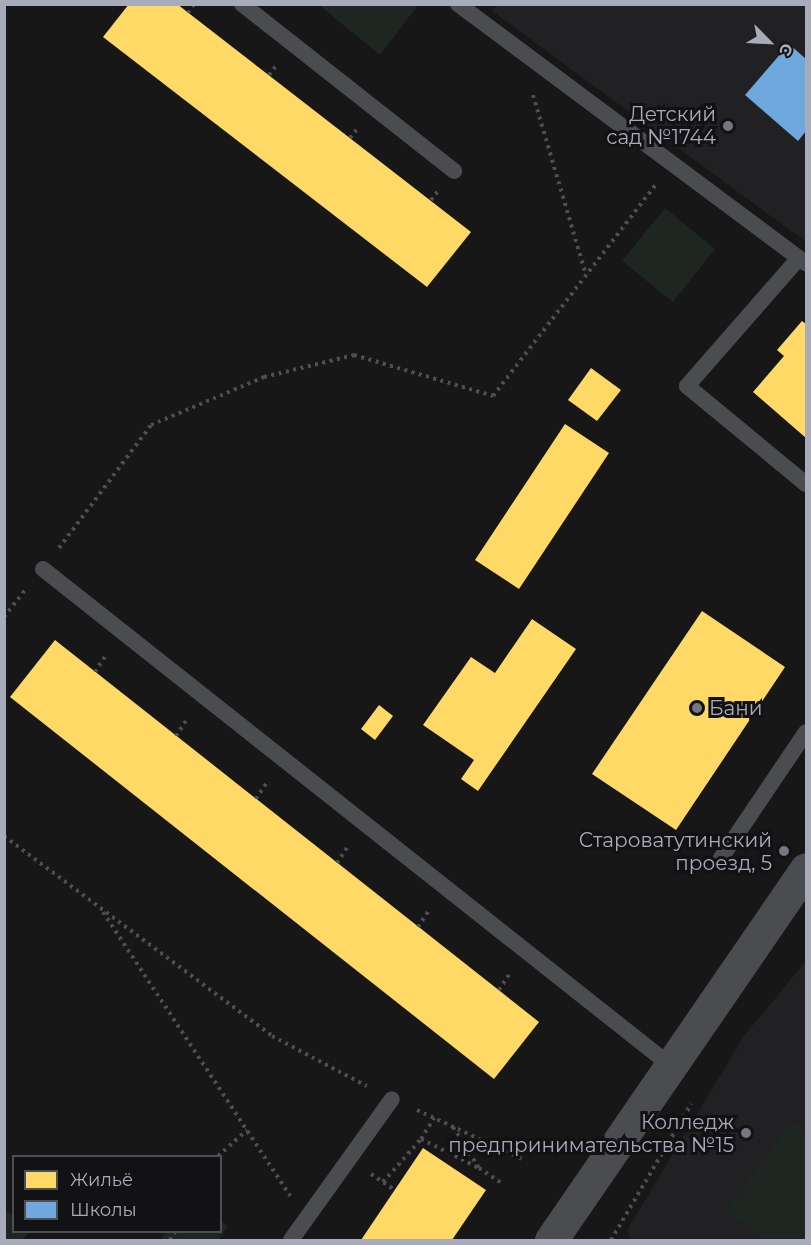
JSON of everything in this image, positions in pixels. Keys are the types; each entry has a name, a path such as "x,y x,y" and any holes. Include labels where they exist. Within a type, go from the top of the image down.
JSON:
{"street":[{"path":"551,1240 807,869"}],"lane":[{"path":"242,4 454,171"},
{"path":"458,4 803,261 687,386 807,484"},
{"path":"43,569 670,1065"},
{"path":"721,858 807,732"},
{"path":"291,1240 392,1099"}],"path":[{"path":"188,13 195,4"},
{"path":"520,51 586,275"},
{"path":"4,617 151,425 264,377 354,355 494,396 672,164"},
{"path":"4,836 272,1036 392,1099 522,1159"},
{"path":"101,909 305,1219"},
{"path":"383,1182 422,1139 434,1118"},
{"path":"452,1127 479,1168"},
{"path":"219,1155 247,1130"},
{"path":"422,1139 479,1168 503,1184"}],"shaded area":[{"path":"319,4 419,4 380,55 319,5"},
{"name":"Детский сад №1744","path":"497,4 806,5 806,242 492,11"},
{"path":"665,208 715,249 673,302 622,261"},
{"name":"Колледж предпринимательства №15","path":"806,961 806,1240 630,1240 627,1230 744,1036"},
{"path":"793,1120 806,1131 806,1240 768,1240 727,1210"},
{"path":"5,1209 12,1215 12,1233 28,1233 23,1240 5,1240"},
{"path":"222,1222 228,1226 219,1240 160,1240 165,1233 222,1233"}],"building: Жильё":[{"path":"129,4 177,4 471,232 427,287 103,37"},
{"path":"802,321 806,324 806,438 753,392 784,356 777,350"},
{"path":"591,368 621,390 597,421 568,400"},
{"path":"565,424 609,453 519,589 475,560"},
{"name":"Бани","path":"702,611 785,667 676,830 592,774"},
{"path":"532,619 576,649 478,791 461,779 474,760 423,725 471,657 495,673"},
{"path":"55,640 539,1022 494,1079 10,697"},
{"path":"379,705 393,716 375,740 361,729"},
{"path":"423,1148 486,1190 452,1240 361,1240"}],"building: Школы":[{"path":"789,44 806,59 806,131 798,141 745,95"}],"place":[{"name":"Детский сад №1744","path":"728,126"},
{"name":"Бани","path":"697,708"},
{"name":"Староватутинский проезд, 5","path":"784,851"},
{"name":"Колледж предпринимательства №15","path":"746,1133"}]}
